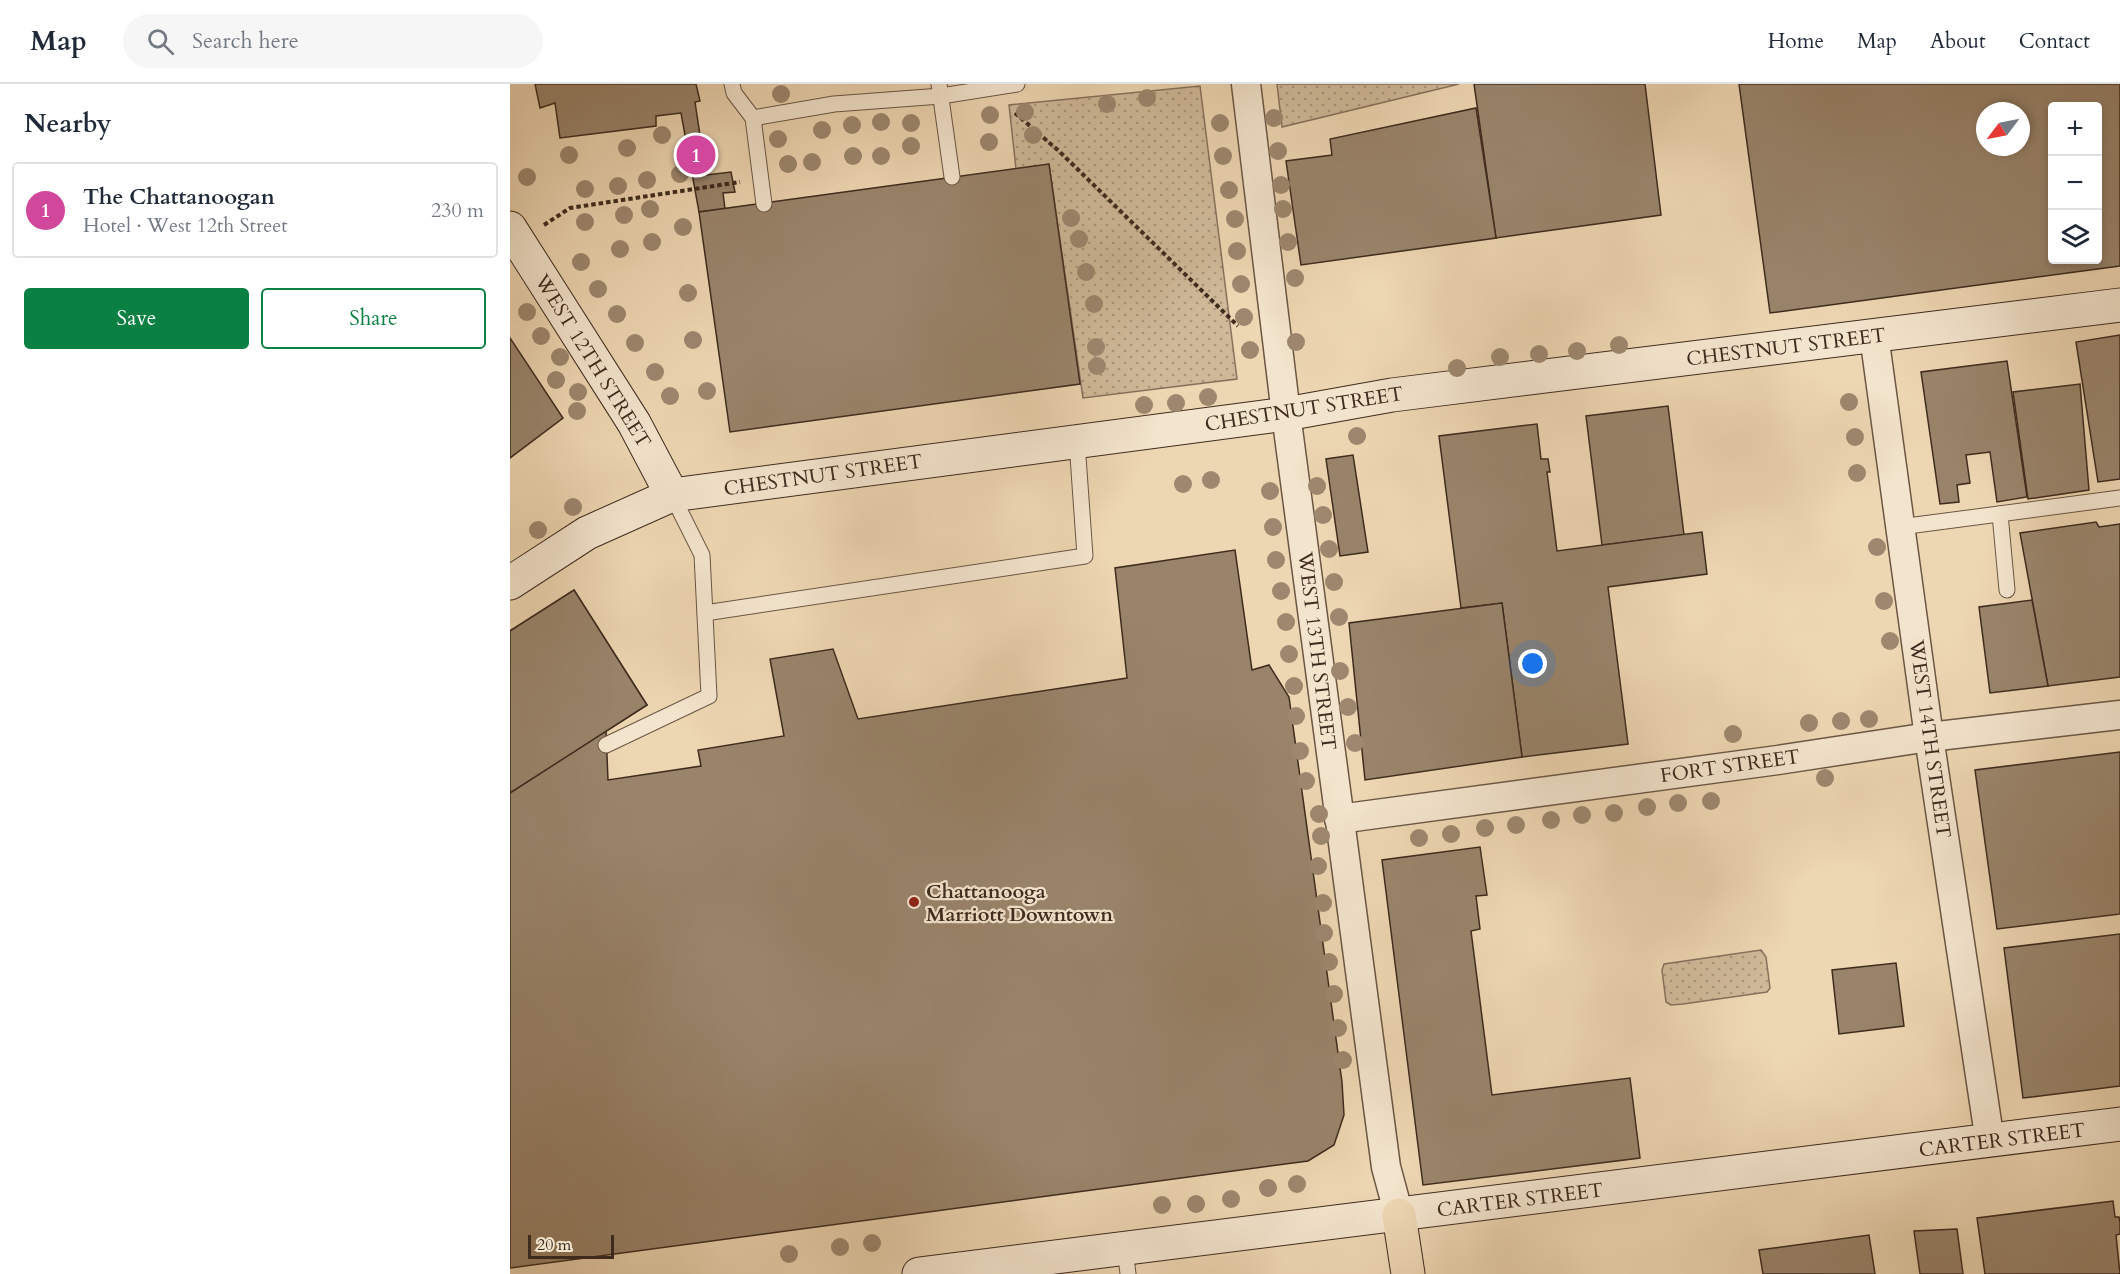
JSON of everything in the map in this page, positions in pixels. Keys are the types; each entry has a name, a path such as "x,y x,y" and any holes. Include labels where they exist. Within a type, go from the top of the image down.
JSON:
{"highway":[{"path":"1399,1215 1408,1274"}],"street":[{"name":"WEST 13TH STREET","path":"1246,84 1286,414 1386,1167 1399,1215"},
{"name":"WEST 12TH STREET","path":"514,235 634,423 672,495"},
{"name":"CHESTNUT STREET","path":"510,583 586,533 672,495 1286,414 1392,395 2120,305"},
{"name":"WEST 14TH STREET","path":"1874,335 1929,737 1990,1142"},
{"name":"FORT STREET","path":"1339,819 1766,762 1929,737 2120,715"},
{"name":"CARTER STREET","path":"919,1274 1127,1261 1399,1215 2120,1124"}],"lane":[{"path":"732,84 734,93 753,118 764,204"},
{"path":"753,118 834,104 940,90 1017,84"},
{"path":"940,90 952,177"},
{"path":"705,613 1085,556 1077,442"},
{"path":"606,745 709,696 702,555 672,495"},
{"path":"1900,527 2120,498"},
{"path":"2000,513 2007,590"}],"path":[{"path":"1015,113 1060,152 1238,326"},
{"path":"514,235 570,208 761,179"}],"shaded area":[{"path":"1277,84 1459,84 1282,127"},
{"path":"1200,86 1237,379 1083,398 1049,164 1016,169 1009,105"},
{"path":"1761,950 1766,957 1770,988 1767,992 1683,1004 1671,1005 1666,1002 1662,970 1664,964"}],"building":[{"path":"535,84 696,84 700,101 695,102 706,175 731,172 735,192 723,193 725,209 699,212 681,113 656,116 656,126 560,138 555,103 540,108"},
{"path":"1474,84 1645,84 1661,215 1496,238"},
{"path":"1739,84 2120,84 2120,266 1770,313"},
{"path":"1476,108 1496,238 1301,265 1286,161 1332,155 1330,139"},
{"path":"1049,164 1080,384 730,432 699,212"},
{"path":"2120,335 2120,479 2098,482 2076,342"},
{"path":"510,338 563,418 510,458"},
{"path":"2007,361 2027,497 1997,502 1990,452 1966,455 1970,483 1957,485 1959,502 1940,504 1921,372"},
{"path":"2080,384 2089,490 2028,499 2013,392"},
{"path":"1668,406 1684,535 1602,545 1586,416"},
{"path":"1537,424 1541,459 1548,459 1550,472 1547,472 1557,551 1702,532 1707,574 1608,587 1628,744 1522,757 1502,603 1461,608 1439,436"},
{"path":"1353,455 1368,552 1340,556 1326,459"},
{"path":"2096,522 2099,527 2120,524 2120,677 2048,686 2020,533"},
{"name":"Chattanooga Marriott Downtown","path":"1235,550 1252,670 1269,665 1289,697 1342,1082 1344,1115 1334,1145 1308,1161 510,1268 510,631 574,590 647,705 606,731 608,780 701,766 698,750 784,736 770,659 833,649 858,719 1127,678 1115,568"},
{"path":"574,590 647,705 510,793 510,631"},
{"path":"2032,600 2048,686 1990,693 1979,607"},
{"path":"1502,603 1522,757 1365,780 1349,623"},
{"path":"2120,752 2120,914 1997,929 1975,770"},
{"path":"1480,847 1487,895 1476,896 1480,929 1471,931 1492,1095 1630,1078 1640,1158 1423,1185 1382,860"},
{"path":"2120,934 2120,1086 2023,1098 2004,948"},
{"path":"1896,963 1904,1026 1839,1034 1832,970"},
{"path":"2113,1201 2115,1217 2119,1217 2120,1223 2120,1234 2116,1235 2120,1274 1985,1274 1977,1218"},
{"path":"1957,1229 1963,1274 1920,1274 1914,1231"},
{"path":"1869,1235 1875,1274 1763,1274 1759,1250"}],"place":[{"name":"The Chattanoogan","path":"696,155"},
{"name":"Chattanooga Marriott Downtown","path":"914,902"}]}
